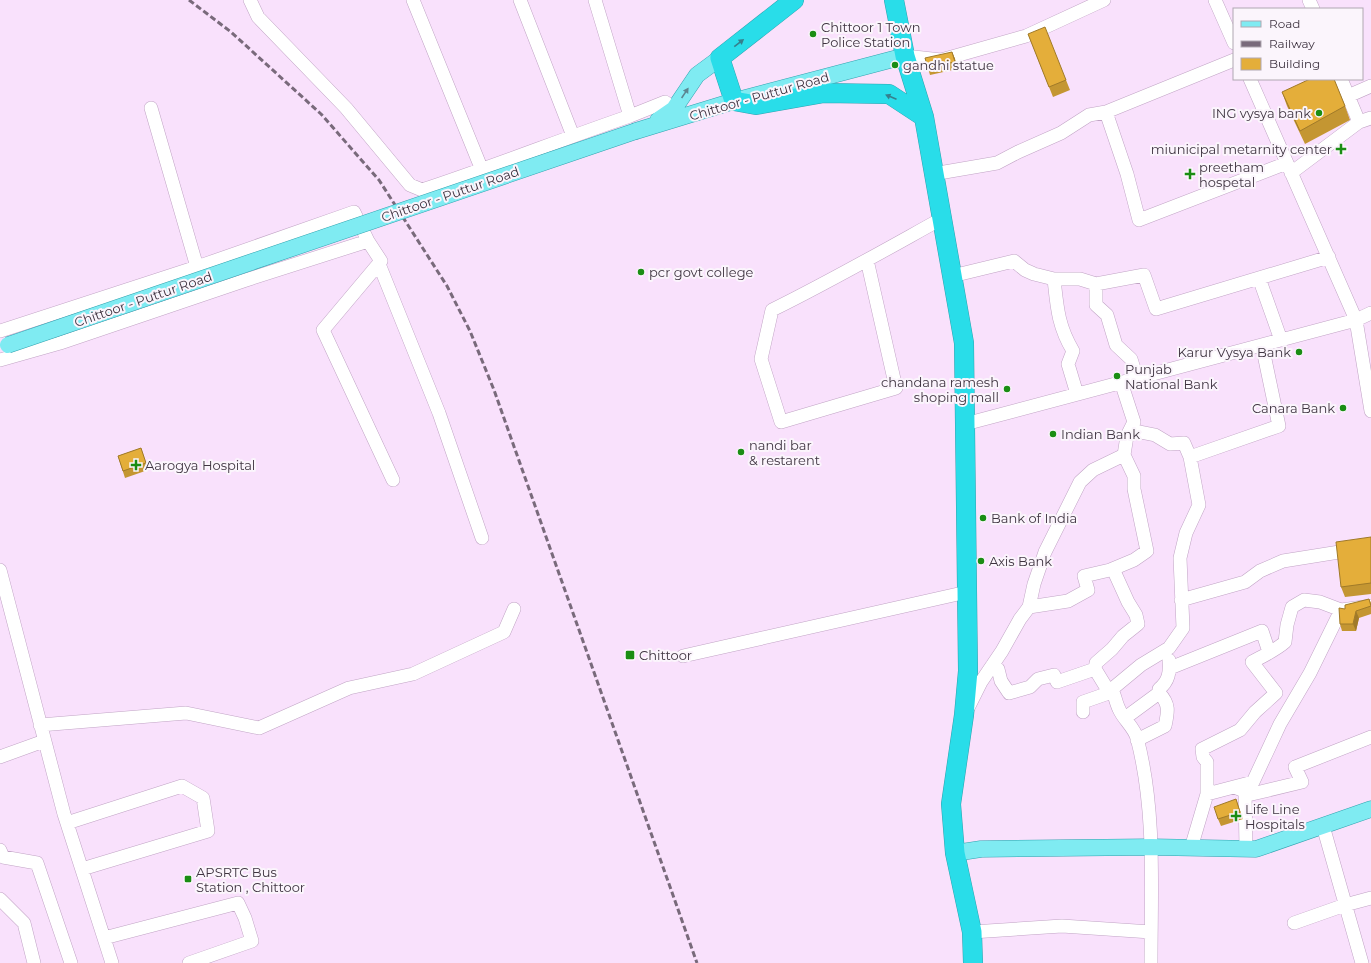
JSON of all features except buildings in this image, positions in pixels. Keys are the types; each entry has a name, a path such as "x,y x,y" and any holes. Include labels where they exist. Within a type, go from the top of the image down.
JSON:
{"highway":[{"path":"794,0 720,58 734,101 756,105 824,93 889,94 924,117"},
{"path":"894,0 905,56 924,117 964,343 968,671 964,715 951,804 955,853 972,932 973,963"}],"main road":[{"name":"Chittoor - Puttur Road","path":"4,347 638,125 905,56"},
{"path":"680,113 697,75 720,58"},
{"path":"955,853 981,849 1151,847 1256,849 1371,809"}],"street":[{"path":"250,0 258,17 346,108 410,185 422,190 482,170 573,136 638,125 595,0"},
{"path":"413,0 482,170"},
{"path":"520,0 573,136"},
{"path":"905,56 941,60 1026,36 1104,0"},
{"path":"1215,0 1233,41"},
{"path":"933,174 997,163 1061,133 1089,114 1106,112 1233,60"},
{"path":"1250,80 1356,320 1371,411"},
{"path":"1106,112 1127,174 1139,220 1289,168 1365,120 1348,96 1341,80"},
{"path":"1348,96 1371,86"},
{"path":"151,108 197,267"},
{"path":"0,331 197,267 354,212 368,241 381,261 379,264 439,413 482,538"},
{"path":"867,260 896,388 781,422 761,358 772,310 819,287 867,260 941,219"},
{"path":"0,360 60,344 246,280 368,241"},
{"path":"952,276 1014,261 1025,270 1034,274 1054,279 1080,279 1096,284 1144,275 1156,309 1328,257"},
{"path":"381,261 323,330 393,480"},
{"path":"1259,278 1280,340"},
{"path":"1054,279 1058,316 1066,339 1073,351 1068,364 1077,394"},
{"path":"1096,284 1096,305 1108,315 1116,345 1131,359 1137,378"},
{"path":"965,424 1356,320 1371,314"},
{"path":"1190,457 1279,426 1262,345"},
{"path":"1029,607 1068,601 1088,590 1084,576 1112,569 1134,560 1147,551 1134,489 1134,476 1124,454 1127,436 1134,422 1121,382"},
{"path":"1083,712 1083,702 1110,690 1141,665 1169,648 1183,628 1180,558 1186,533 1200,505 1190,457 1184,443 1170,444 1155,435 1130,430"},
{"path":"964,715 981,682 1029,607 1034,584 1045,552 1080,482 1093,470 1124,454"},
{"path":"1182,600 1245,582 1260,571 1283,561 1371,547"},
{"path":"1112,569 1136,615 1138,624 1123,636 1112,649 1096,663 1095,669 1110,690 1119,710 1136,735 1143,767 1151,847 1152,963"},
{"path":"0,570 64,814 112,963"},
{"path":"683,656 967,592"},
{"path":"1191,848 1207,794 1207,762 1203,757 1202,749 1240,730 1255,712 1276,693 1252,662 1268,652 1280,647 1285,642 1287,625 1292,607 1304,600 1320,602 1341,610 1371,606"},
{"path":"40,725 186,713 259,728 349,688 413,674 504,632 514,609"},
{"path":"1207,794 1240,789 1253,782 1280,724 1310,673 1341,610"},
{"path":"1170,668 1262,631 1268,652"},
{"path":"1125,718 1159,693 1159,689 1165,685 1170,675 1169,648"},
{"path":"993,664 998,669 1001,681 1009,693 1030,687 1038,679 1054,675 1057,682 1095,669"},
{"path":"1137,740 1165,726 1169,711 1164,698 1159,693"},
{"path":"1240,789 1252,794 1302,782 1295,767 1371,737"},
{"path":"0,757 44,741"},
{"path":"70,822 182,786 203,798 208,831 82,869"},
{"path":"1240,789 1246,849"},
{"path":"1323,826 1362,963"},
{"path":"0,850 3,857 37,863 71,963"},
{"path":"1294,923 1345,905 1371,898"},
{"path":"0,899 24,923 34,963"},
{"path":"104,938 238,903 245,918 252,941 189,963"},
{"path":"972,932 1062,926 1151,932"}],"railway":[{"path":"189,0 231,32 321,114 379,180 447,286 470,331 494,390 697,963"}],"place":[{"name":"Chittoor 1 Town Police Station","path":"813,34"},
{"name":"gandhi statue","path":"895,65"},
{"name":"ING vysya bank","path":"1319,113"},
{"name":"miunicipal metarnity center","path":"1341,149"},
{"name":"preetham hospetal","path":"1190,174"},
{"name":"pcr govt college","path":"641,272"},
{"name":"Karur Vysya Bank","path":"1299,352"},
{"name":"Punjab National Bank","path":"1117,376"},
{"name":"chandana ramesh shoping mall","path":"1007,389"},
{"name":"Canara Bank","path":"1343,408"},
{"name":"Indian Bank","path":"1053,434"},
{"name":"nandi bar & restarent","path":"741,452"},
{"name":"Aarogya Hospital","path":"136,465"},
{"name":"Bank of India","path":"983,518"},
{"name":"Axis Bank","path":"981,561"},
{"name":"Chittoor","path":"630,655"},
{"name":"Life Line Hospitals","path":"1236,816"},
{"name":"APSRTC Bus Station , Chittoor","path":"188,879"}]}
